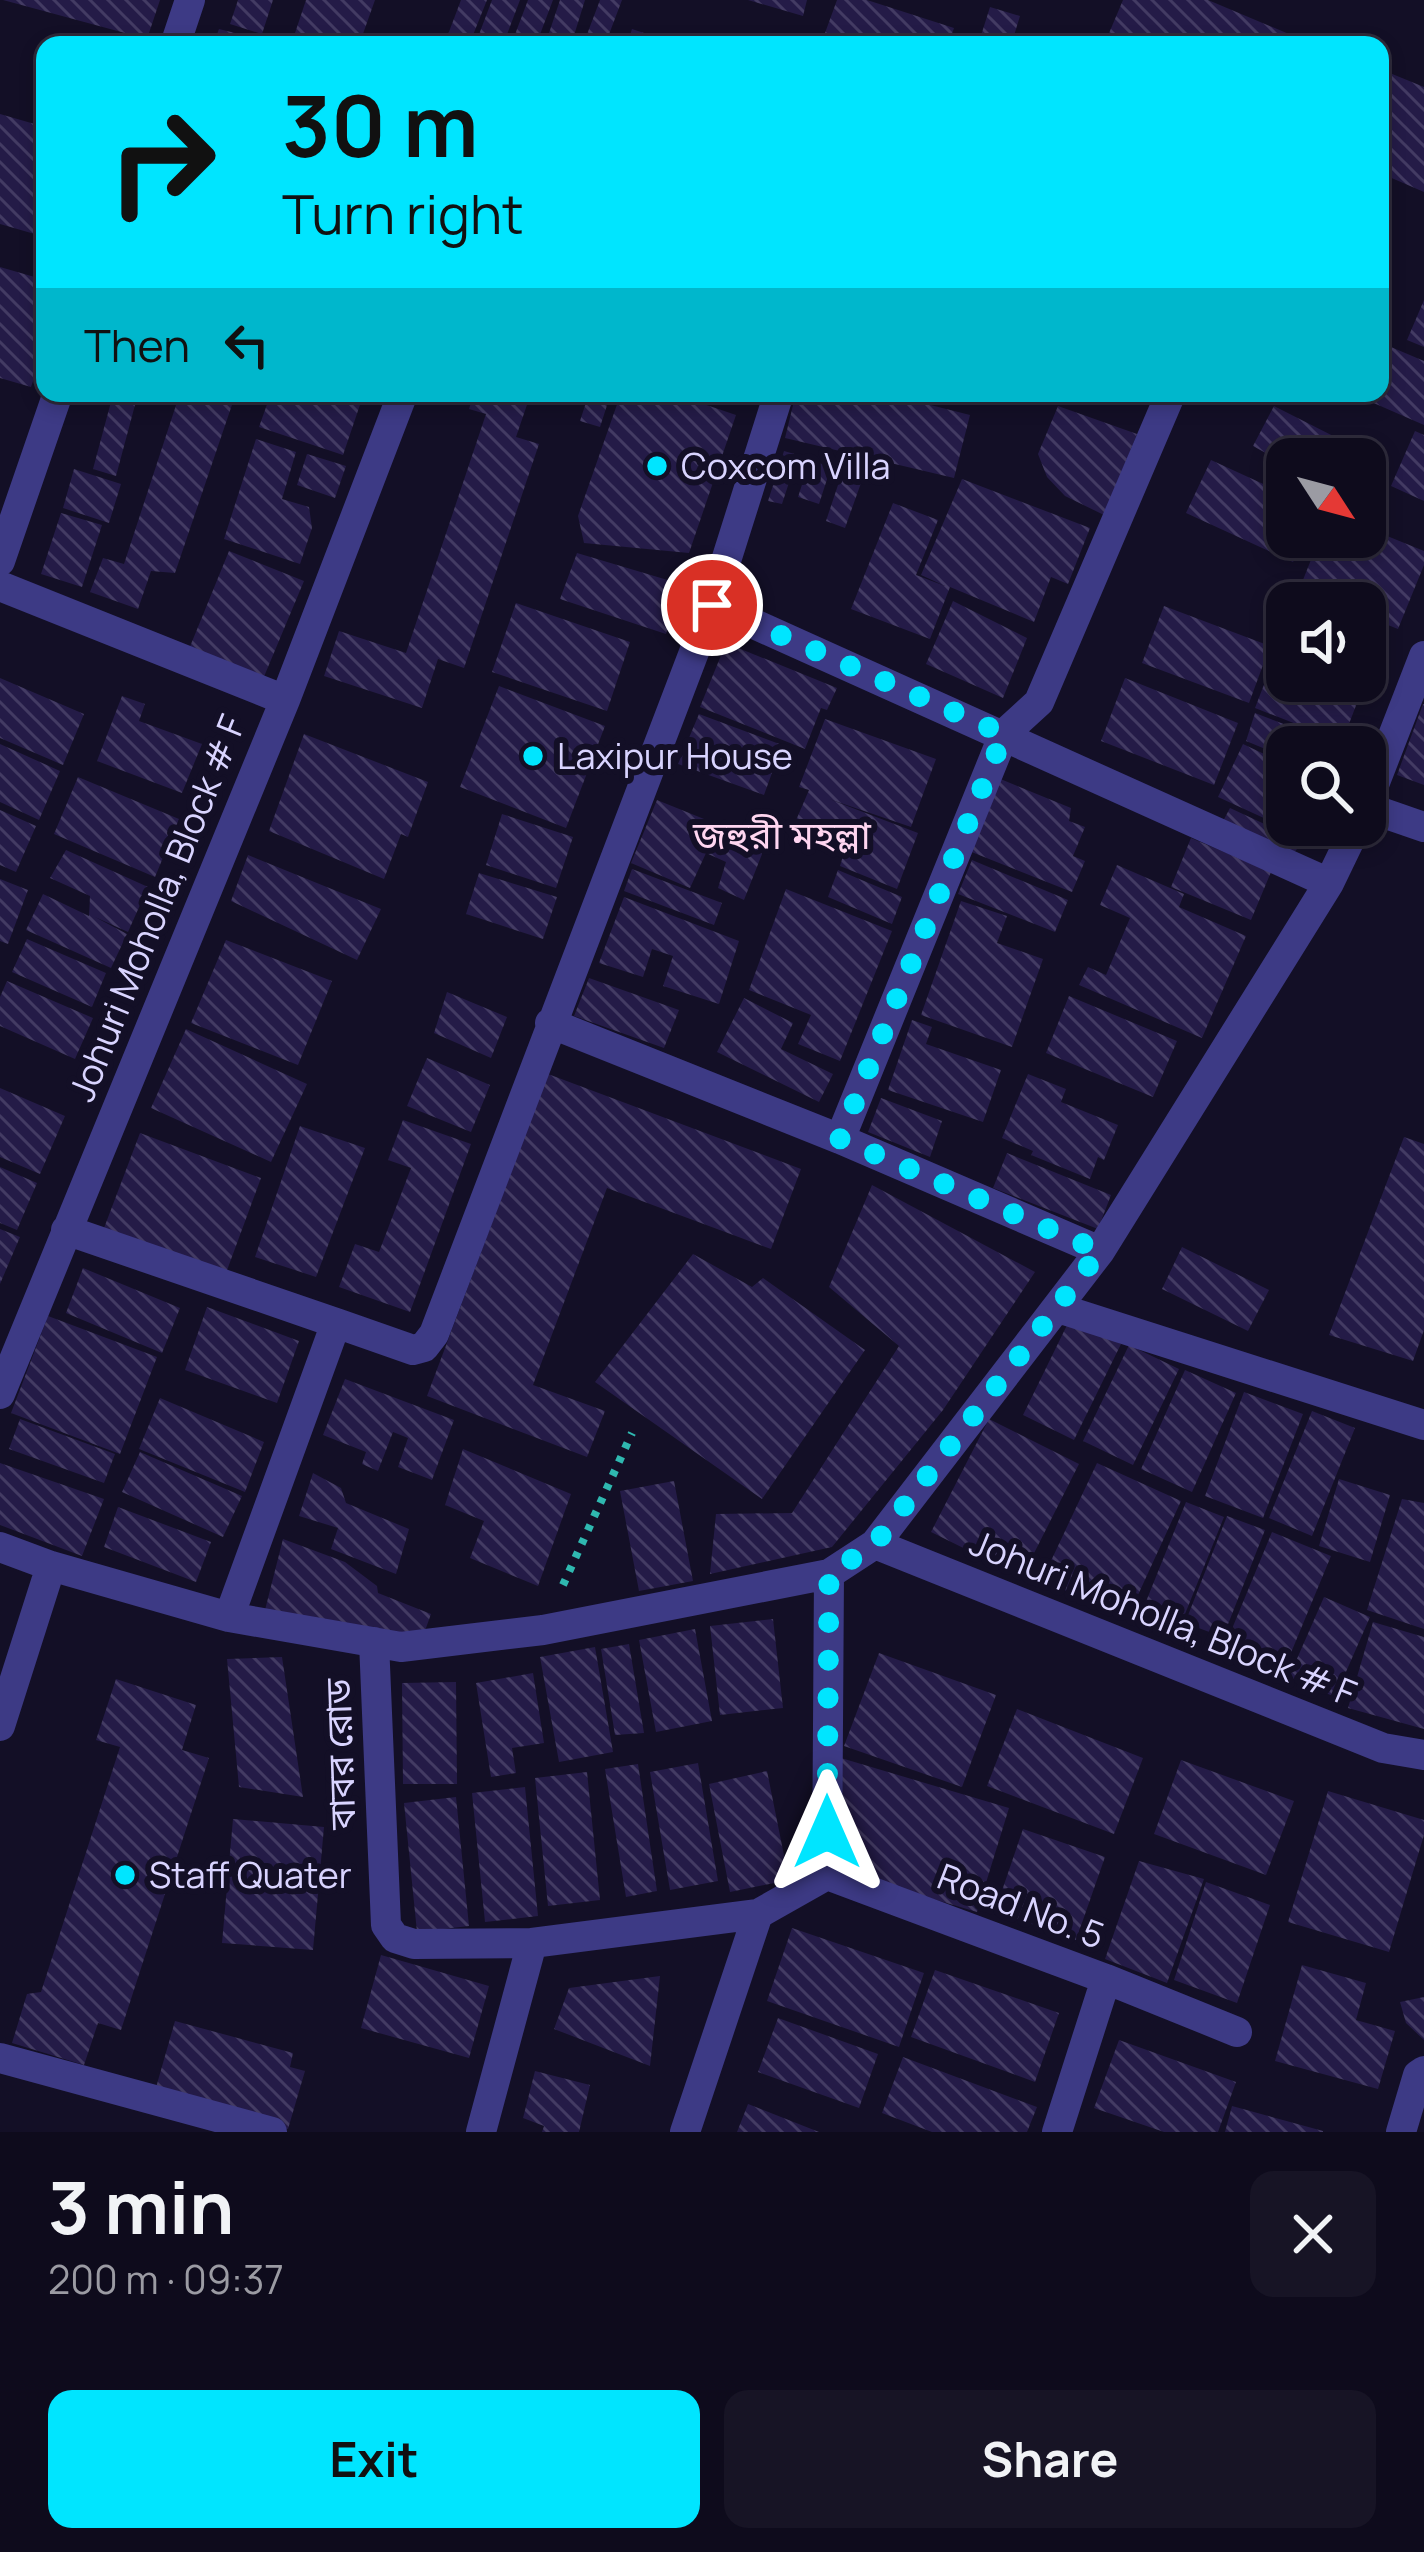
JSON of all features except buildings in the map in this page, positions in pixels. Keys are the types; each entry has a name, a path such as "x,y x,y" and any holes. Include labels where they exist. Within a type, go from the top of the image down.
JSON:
{"street":[{"path":"179,36 190,0"},
{"path":"0,562 55,402"},
{"path":"285,700 400,402"},
{"path":"66,1230 413,1349 424,1347 434,1334 712,605 775,402"},
{"path":"840,1139 1004,734 1039,702 1167,402"},
{"name":"Johuri Moholla, Block # F","path":"0,586 285,700 0,1394"},
{"path":"712,605 1329,883"},
{"path":"1386,753 1424,656"},
{"path":"1386,814 1424,826"},
{"path":"0,1547 229,1617 401,1647 543,1630 829,1574 875,1544 1100,1251 1329,883 1347,846"},
{"path":"550,1023 840,1139 1100,1251"},
{"path":"1058,1308 1424,1425"},
{"path":"229,1617 336,1323"},
{"name":"Johuri Moholla, Block # F","path":"875,1544 1383,1748 1424,1755"},
{"path":"0,1726 51,1566"},
{"path":"685,2132 758,1914 827,1876 829,1574"},
{"name":"বাবর রোড","path":"374,1642 386,1925 395,1939 414,1944 532,1943 758,1914"},
{"name":"Road No. 5","path":"827,1876 1106,1979 1057,2132"},
{"path":"481,2132 532,1943"},
{"path":"1106,1979 1237,2032"},
{"path":"0,2058 195,2122 272,2132"},
{"path":"1401,2132 1418,2075 1424,2071"}],"path":[{"path":"543,1630 632,1433"}],"place":[{"name":"Coxcom Villa","path":"657,466"},
{"name":"Laxipur House","path":"533,756"},
{"name":"Staff Quater","path":"125,1875"}],"district":[{"name":"জহুরী মহল্লা","path":"782,835"}],"route":[{"path":"712,605 1004,734 840,1139 1100,1251 875,1544 829,1574 827,1832"}]}
